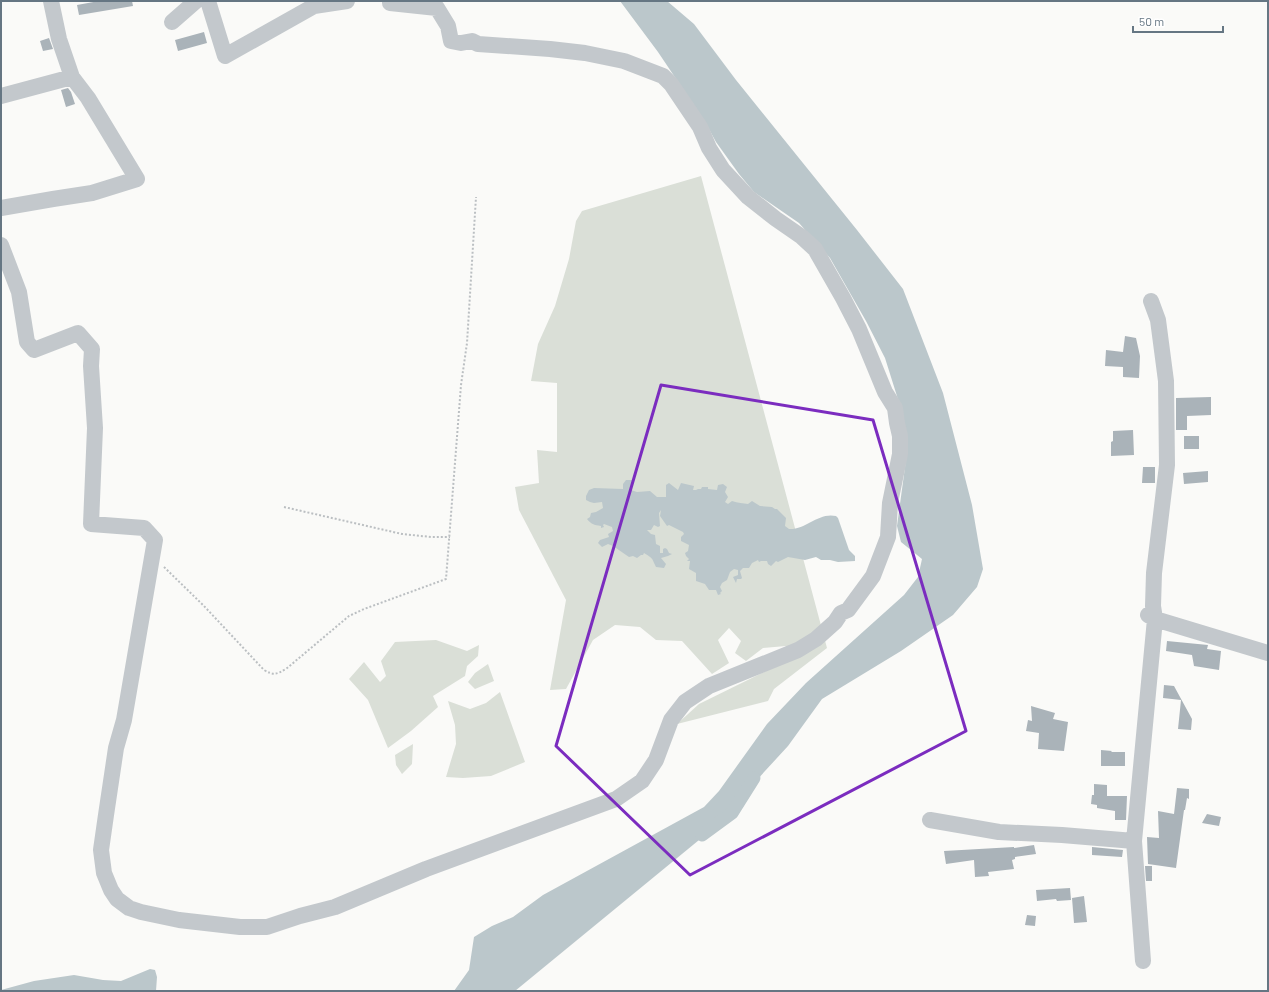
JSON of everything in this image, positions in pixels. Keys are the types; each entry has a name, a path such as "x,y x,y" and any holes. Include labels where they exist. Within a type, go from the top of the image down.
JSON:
{"street":[{"path":"1,208 92,193 137,179 88,98 72,77 59,39 51,1"},
{"path":"172,22 196,1"},
{"path":"208,1 225,56 314,6 347,1"},
{"path":"1,245 19,292 27,342 34,350 78,333 92,349 91,366 95,428 91,524 144,528 155,540 124,720 116,748 101,850 104,873 111,890 117,899 129,908 178,920 240,927 267,927 300,916 335,907 426,869 616,799 642,781 656,760 671,720 685,702 709,686 798,650 816,639 841,613 848,610 873,576 888,537 890,503 900,454 900,436 895,408 885,392 859,330 843,298 815,249 802,237 748,197 723,170 708,148 700,127 671,84 663,76 624,62 585,53 478,44 472,41 461,43 451,41 448,26 437,8 390,3 391,1"},
{"path":"1,96 72,77"},
{"path":"1143,961 1134,841 1153,606 1154,573 1166,465 1166,388 1158,320 1151,301"},
{"path":"1151,617 1268,653"},
{"path":"930,820 999,832 1134,841"}],"path":[{"path":"152,554 204,606 264,670 272,675 278,674 286,669 349,616 446,579 461,385 466,343 476,197"},
{"path":"284,507 395,532 431,537 450,537"}],"highlighted area":[{"path":"661,385 873,420 966,731 690,875 556,746"}],"shaded area":[{"path":"620,1 667,1 694,24 736,80 903,289 943,393 972,505 983,569 977,587 953,615 901,651 822,699 788,746 710,831 515,991 454,991 469,970 474,937 492,926 513,917 543,895 704,807 719,791 767,724 806,683 904,595 918,577 922,559 901,542 897,526 908,445 902,412 885,358 866,321 830,258 799,223 754,192 739,174 716,142 705,122 658,52"},
{"path":"701,176 827,648 774,689 768,701 677,724 699,704 774,667 786,646 763,648 746,661 735,653 741,641 729,628 718,640 729,663 712,674 682,641 656,640 640,627 615,625 593,640 566,689 550,690 566,600 519,510 515,487 539,483 537,450 557,452 557,383 531,381 538,344 555,306 569,259 576,221 582,211"},
{"path":"626,480 632,480 633,484 631,490 637,492 650,491 657,497 666,497 666,485 669,483 678,490 681,483 694,486 693,490 708,487 708,489 717,490 718,485 723,484 727,487 725,492 728,497 725,502 728,504 732,501 748,504 752,501 760,506 777,509 786,518 785,526 789,529 801,527 823,516 836,516 849,550 855,556 855,561 838,562 821,560 816,557 805,560 788,557 778,562 776,561 771,566 767,561 759,562 758,560 752,563 749,568 743,568 740,571 742,578 737,579 736,583 733,577 738,575 738,570 734,569 730,572 727,580 722,583 720,587 722,591 720,593 721,594 718,595 716,590 709,590 705,584 696,581 696,573 689,569 690,561 687,561 689,559 685,553 688,551 689,545 681,541 681,537 684,534 683,532 669,525 667,526 660,516 661,510 659,513 660,526 658,527 654,525 651,530 647,530 651,534 655,535 656,544 660,546 660,553 663,553 663,549 665,548 672,554 661,558 666,564 664,568 656,567 652,558 644,553 637,558 633,556 629,557 613,546 608,544 602,547 598,543 600,540 609,537 608,534 613,531 612,527 604,524 604,527 601,528 601,526 593,524 587,519 590,517 591,513 603,508 602,502 590,502 586,500 586,496 589,490 594,488 623,489 623,484"},
{"path":"436,640 467,651 479,645 478,656 467,666 465,676 433,696 438,707 411,731 388,748 368,700 349,679 364,662 380,682 386,676 381,661 395,642"},
{"path":"488,664 494,681 475,689 468,682 475,673"},
{"path":"500,692 525,762 491,776 463,778 446,777 456,744 455,725 448,701 470,709 486,703"},
{"path":"413,744 412,764 402,774 396,765 395,755"},
{"path":"150,969 155,970 157,977 156,991 1,991 34,981 74,975 103,980 121,981"}],"building":[{"path":"99,1 132,1 133,6 79,15 77,5"},
{"path":"204,32 207,43 178,51 175,40"},
{"path":"49,38 53,49 43,51 40,41"},
{"path":"68,88 75,104 66,107 61,90"},
{"path":"1125,336 1136,338 1140,356 1139,378 1123,377 1123,367 1105,366 1106,350 1123,352"},
{"path":"1211,397 1211,415 1187,416 1187,430 1176,430 1176,398"},
{"path":"1133,430 1134,455 1111,456 1113,431"},
{"path":"1184,436 1199,436 1199,449 1184,449"},
{"path":"1143,467 1155,467 1155,483 1142,483"},
{"path":"1208,471 1208,482 1184,484 1183,473"},
{"path":"1167,641 1208,645 1207,649 1221,651 1219,670 1194,666 1192,655 1166,651"},
{"path":"1164,685 1174,686 1192,719 1191,730 1178,729 1181,700 1163,698"},
{"path":"1031,706 1055,713 1053,719 1068,722 1064,751 1038,749 1039,733 1026,731 1028,720 1032,721"},
{"path":"1101,750 1125,752 1125,766 1101,766"},
{"path":"1094,784 1107,785 1107,796 1127,796 1126,820 1115,820 1115,811 1097,808 1097,805 1091,804 1092,795 1094,795"},
{"path":"1177,788 1189,789 1189,799 1187,798 1184,810 1176,868 1148,864 1147,837 1159,838 1158,811 1174,814"},
{"path":"1207,814 1221,817 1219,826 1202,823"},
{"path":"1034,845 1036,854 1015,857 1015,859 1012,860 1014,869 988,872 989,876 975,877 974,860 946,864 944,851 1014,848"},
{"path":"1092,847 1123,850 1122,857 1092,855"},
{"path":"1145,866 1152,866 1152,881 1146,881"},
{"path":"1070,888 1071,900 1057,901 1056,899 1037,901 1036,890"},
{"path":"1084,896 1087,922 1074,923 1072,898"},
{"path":"1027,915 1036,916 1035,926 1025,925"}],"waterway":[{"path":"702,835 732,813 754,778"}]}
